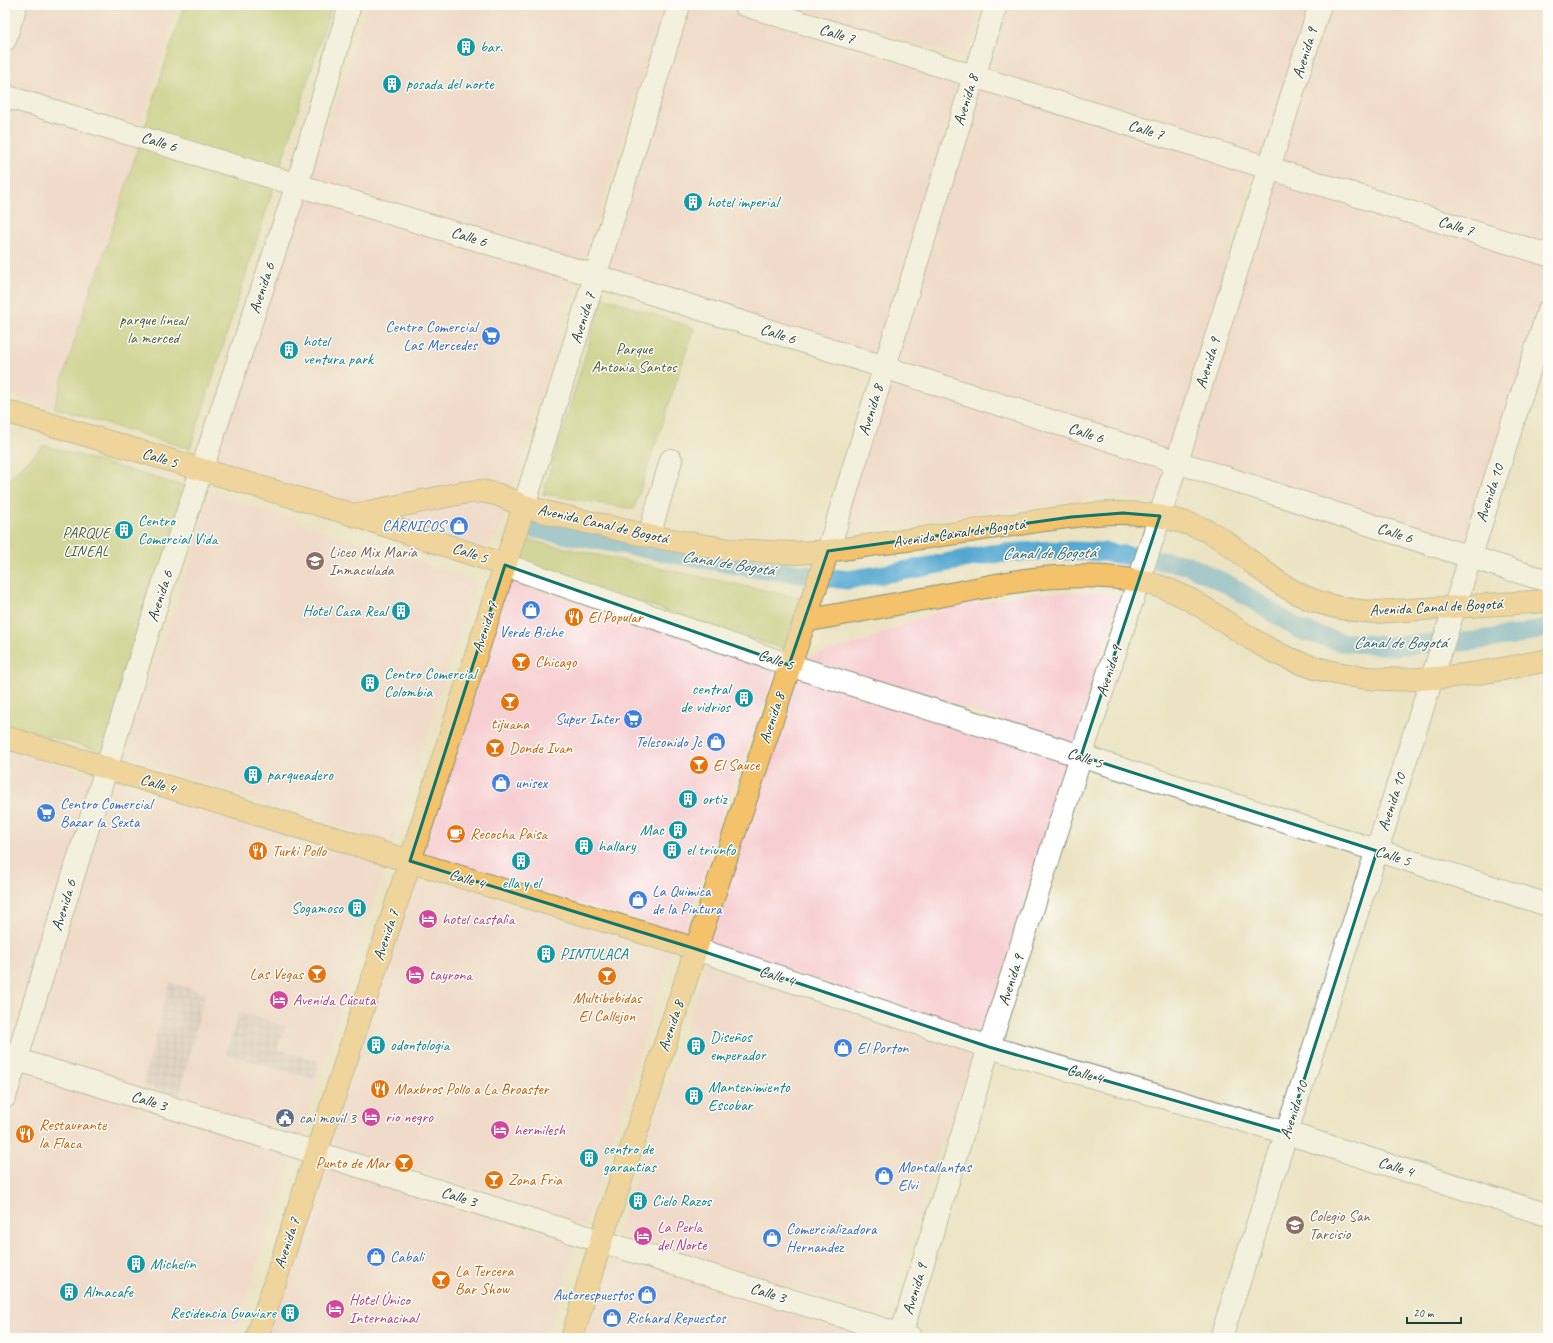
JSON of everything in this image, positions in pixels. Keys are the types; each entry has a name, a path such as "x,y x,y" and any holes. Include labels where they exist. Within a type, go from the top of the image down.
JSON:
{"main road":[{"name":"Calle 5","path":"5,411 354,515 505,565"},
{"name":"Avenida Canal de Bogotá","path":"354,515 462,493 481,492 499,496 524,506 553,514 649,536 730,550 788,553 821,570 1071,517 1123,513 1160,516 1195,526 1214,535 1293,592 1330,606 1377,612 1548,601"},
{"name":"Avenida 7","path":"257,1338 524,506"},
{"name":"Avenida 8","path":"572,1338 601,1242 821,570"},
{"path":"805,621 1034,579 1104,577 1142,573 1169,590 1194,601 1272,651 1292,660 1353,677 1397,680 1433,674 1477,673 1548,660"},
{"name":"Calle 4","path":"5,737 696,949"}],"street":[{"path":"5,40 16,5"},
{"name":"Avenida 6","path":"5,1097 11,1058 107,768 160,594 297,185 350,5"},
{"name":"Avenida 7","path":"524,506 679,5"},
{"name":"Calle 7","path":"745,5 1548,255"},
{"name":"Avenida 8","path":"821,570 996,5"},
{"name":"Avenida 9","path":"905,1337 990,1047 1081,756 1142,573 1320,5"},
{"name":"Calle 6","path":"5,96 596,276 884,367 1548,581"},
{"name":"Avenida 10","path":"1221,1338 1548,311"},
{"path":"649,536 671,460"},
{"name":"Calle 5","path":"505,565 789,665 1081,756 1548,905"},
{"name":"Calle 4","path":"696,949 990,1047 1286,1133 1548,1215"},
{"name":"Calle 3","path":"11,1058 905,1337"}],"highlighted area":[{"path":"1123,513 1160,516 1081,756 1377,851 1287,1133 989,1047 696,949 410,861 505,565 789,665 828,551 1071,517"}],"shaded area":[{"path":"22,5 177,5 142,122 5,85 5,55"},
{"path":"366,5 664,5 655,38 582,265 307,179 341,90"},
{"path":"686,5 708,5 959,82 876,357 607,272"},
{"path":"789,5 982,5 964,57"},
{"path":"1003,5 1316,5 1264,157 983,68"},
{"path":"1325,5 1548,5 1548,246 1275,162"},
{"path":"977,81 1253,169 1172,453 890,358"},
{"path":"7,106 138,147 96,279 92,284 54,408 5,393 5,113"},
{"path":"1270,173 1548,262 1548,289 1466,549 1187,458"},
{"path":"302,195 579,276 514,481 499,534 485,548 209,461"},
{"path":"885,375 1167,469 1155,499 1101,497 837,531"},
{"path":"211,492 252,507 288,517 317,529 476,581 392,845 126,757 134,719 165,637 191,560"},
{"path":"507,581 567,599 778,668 726,804 684,934 421,856 463,728 469,714"},
{"path":"1091,592 1118,596 1075,743 805,658 856,644 920,618 950,608 1033,593"},
{"path":"797,671 1071,761 983,1033 707,945"},
{"path":"5,747 98,778 17,1060 5,1049"},
{"path":"115,775 387,862 301,1137 29,1057"},
{"path":"403,868 673,949 585,1226 316,1141"},
{"path":"706,967 975,1049 881,1314 617,1233"},
{"path":"170,982 205,993 179,1096 143,1085"},
{"path":"239,1012 285,1026 278,1049 319,1061 314,1079 226,1054"},
{"path":"25,1073 294,1150 234,1338 5,1338 5,1136"},
{"path":"312,1156 576,1243 547,1338 258,1338"},
{"path":"614,1257 869,1338 585,1338"}],"green space":[{"name":"parque lineal la merced","path":"184,5 332,5 190,449 54,408 92,284 96,279"},
{"name":"Parque Antonia Santos","path":"603,297 694,328 634,509 543,494"},
{"name":"PARQUE LINEAL","path":"44,445 187,487 106,752 5,725 5,483"},
{"path":"523,539 800,598 784,649 520,563"}],"waterway":[{"name":"Canal de Bogotá","path":"534,529 741,566 847,580 990,554 1050,550 1103,552 1188,565 1231,586 1300,630 1340,642 1390,646 1473,641 1522,634 1548,627"}],"place":[{"name":"bar.","path":"466,47"},
{"name":"posada del norte","path":"392,84"},
{"name":"hotel imperial","path":"693,202"},
{"name":"Centro Comercial Las Mercedes","path":"491,336"},
{"name":"hotel ventura park","path":"289,350"},
{"name":"CÁRNICOS","path":"459,526"},
{"name":"Centro Comercial Vida","path":"124,530"},
{"name":"Liceo Mix María Inmaculada","path":"315,561"},
{"name":"Verde Biche","path":"531,610"},
{"name":"Hotel Casa Real","path":"401,611"},
{"name":"El Popular","path":"574,617"},
{"name":"Chicago","path":"521,662"},
{"name":"Centro Comercial Colombia","path":"370,683"},
{"name":"central de vidrios","path":"744,698"},
{"name":"tijuana","path":"510,702"},
{"name":"Super Inter","path":"633,719"},
{"name":"Telesonido Jc","path":"716,742"},
{"name":"Donde Ivan","path":"495,748"},
{"name":"El Sauce","path":"699,765"},
{"name":"parqueadero","path":"253,775"},
{"name":"unisex","path":"501,783"},
{"name":"ortiz","path":"688,799"},
{"name":"Centro Comercial Bazar la Sexta","path":"46,813"},
{"name":"Mac","path":"678,830"},
{"name":"Recocha Paisa","path":"456,834"},
{"name":"hallary","path":"584,846"},
{"name":"el triunfo","path":"672,850"},
{"name":"Turki Pollo","path":"258,851"},
{"name":"ella y el","path":"521,861"},
{"name":"La Quimica de la Pintura","path":"638,900"},
{"name":"Sogamoso","path":"357,908"},
{"name":"hotel castalia","path":"428,919"},
{"name":"PINTULACA","path":"546,954"},
{"name":"Las Vegas","path":"317,974"},
{"name":"tayrona","path":"415,975"},
{"name":"Multibebidas El Callejon","path":"607,976"},
{"name":"Avenida Cúcuta","path":"279,1000"},
{"name":"odontologia","path":"376,1045"},
{"name":"Diseños emperador","path":"696,1046"},
{"name":"El Porton","path":"843,1048"},
{"name":"Maxbros Pollo a La Broaster","path":"380,1089"},
{"name":"Mantenimiento Escobar","path":"694,1096"},
{"name":"rio negro","path":"371,1117"},
{"name":"cai movil 3","path":"285,1118"},
{"name":"hermilesh","path":"500,1130"},
{"name":"Restaurante la Flaca","path":"25,1134"},
{"name":"centro de garantias","path":"589,1158"},
{"name":"Punto de Mar","path":"404,1163"},
{"name":"Montallantas Elvi","path":"884,1176"},
{"name":"Zona Fria","path":"494,1180"},
{"name":"Cielo Razos","path":"638,1201"},
{"name":"Colegio San Tarcisio","path":"1295,1225"},
{"name":"La Perla del Norte","path":"643,1236"},
{"name":"Comercializadora Hernandez","path":"772,1238"},
{"name":"Cabali","path":"376,1257"},
{"name":"Michelin","path":"136,1264"},
{"name":"La Tercera Bar Show","path":"441,1280"},
{"name":"Almacafe","path":"69,1292"},
{"name":"Autorespuestos","path":"647,1295"},
{"name":"Hotel Único Internacinal","path":"335,1309"},
{"name":"Residencia Guaviare","path":"290,1313"},
{"name":"Richard Repuestos","path":"612,1318"}]}
